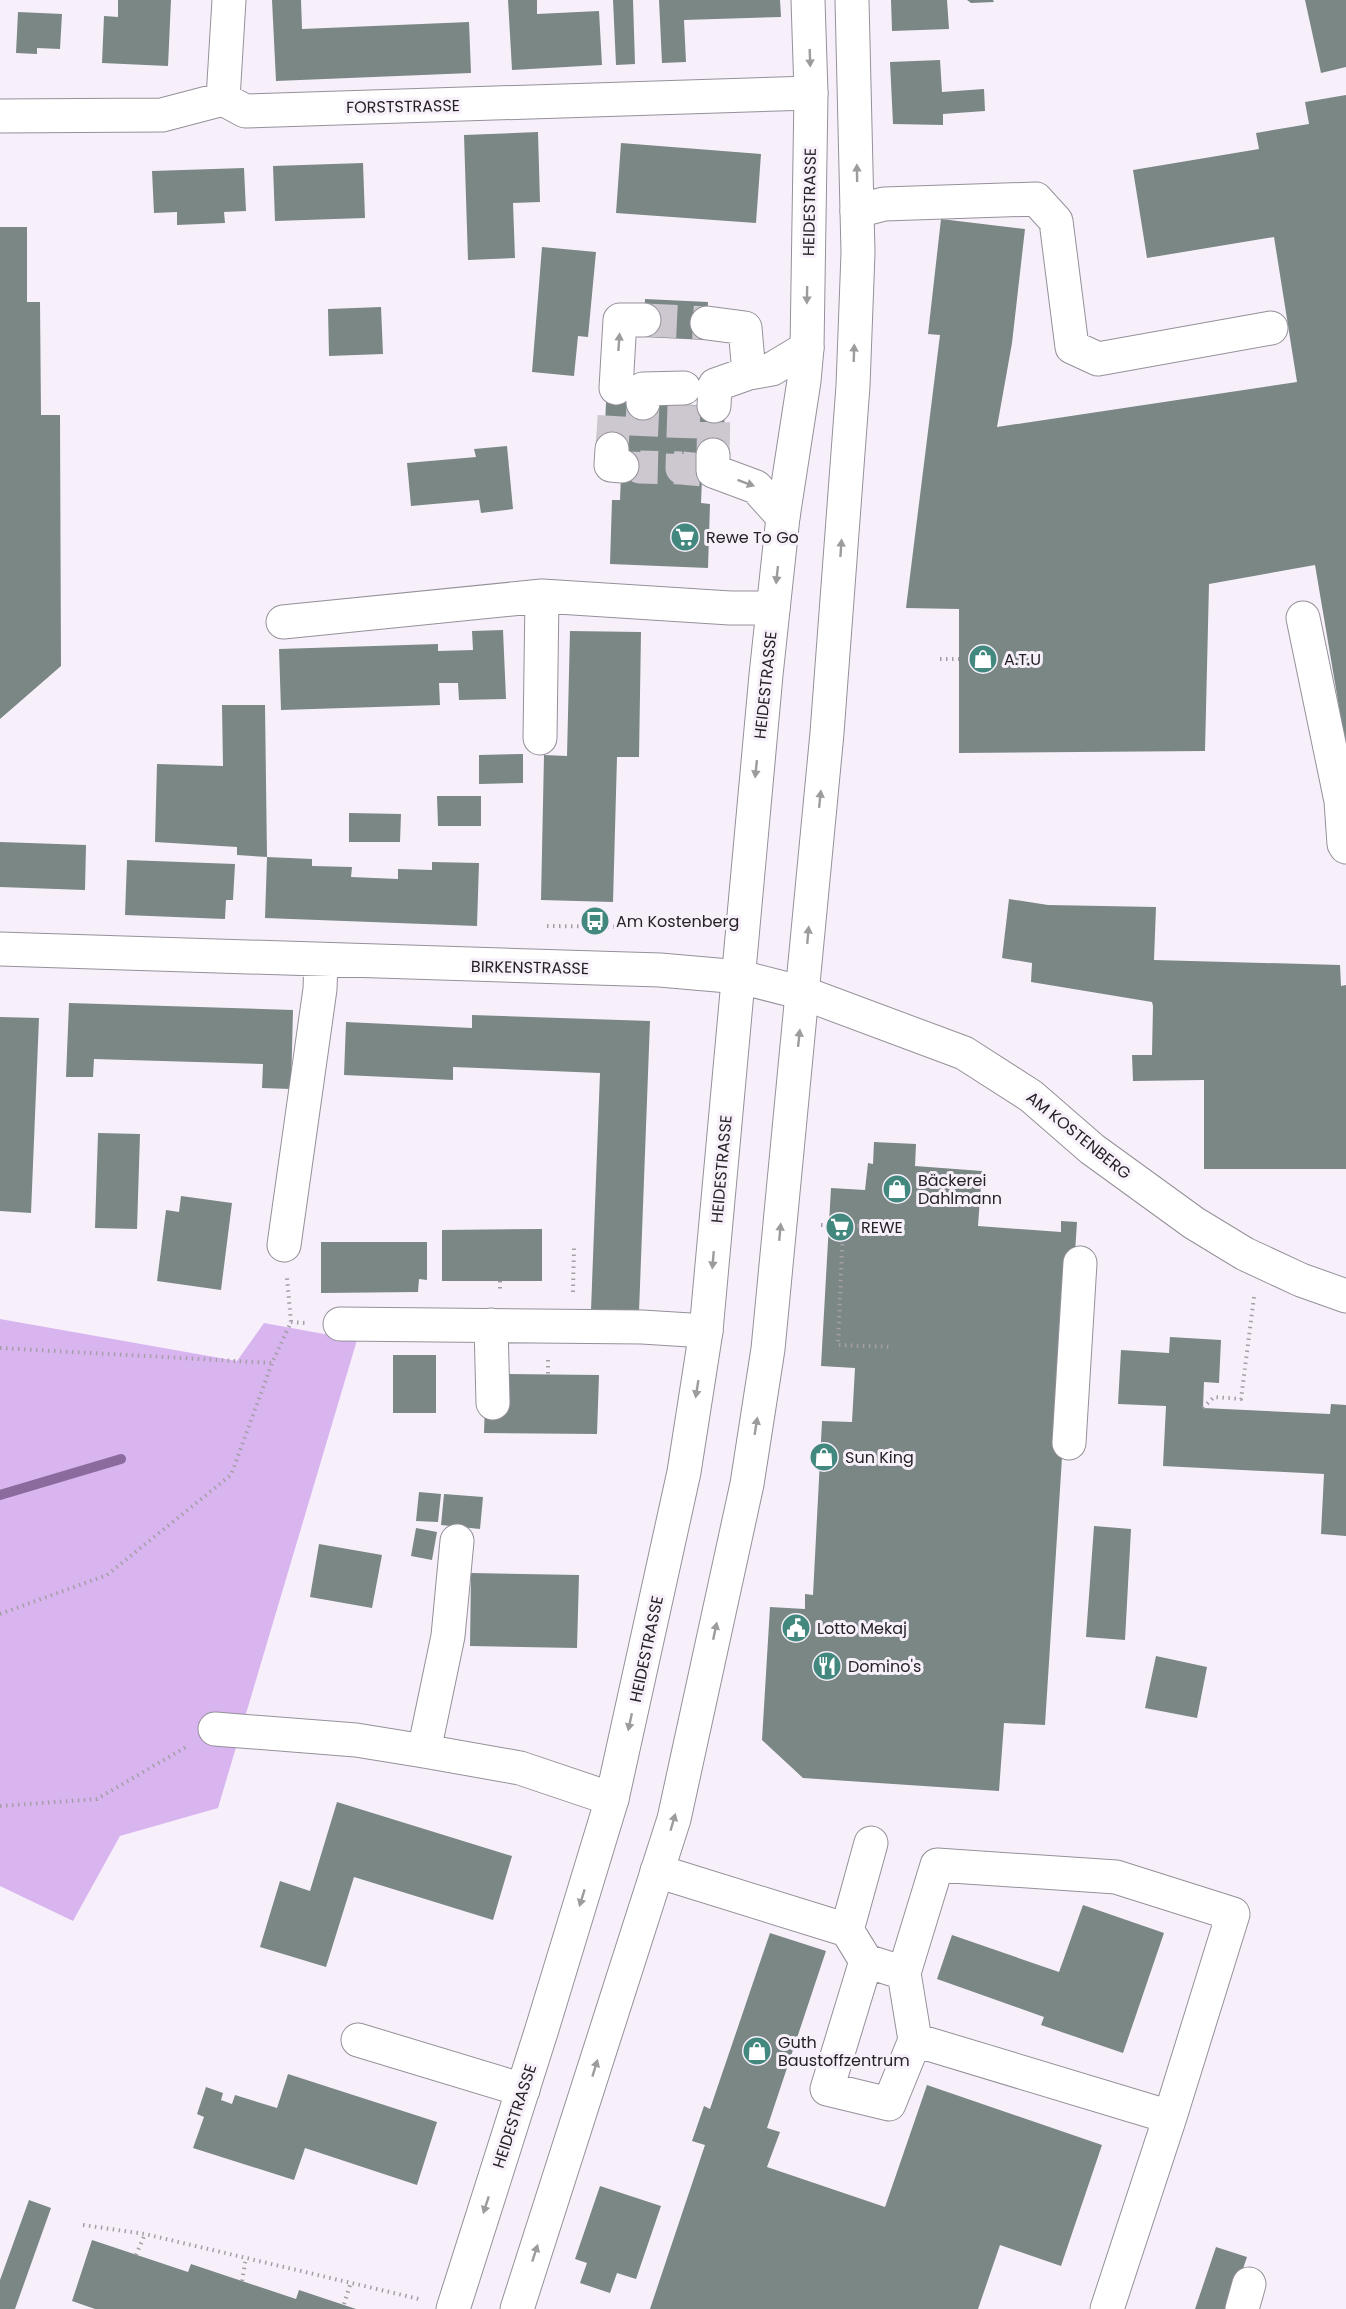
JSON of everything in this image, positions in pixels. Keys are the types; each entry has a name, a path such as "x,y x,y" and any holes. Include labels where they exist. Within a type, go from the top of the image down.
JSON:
{"main road":[{"path":"0,116 162,115 223,99 229,0"},
{"name":"HEIDESTRASSE","path":"453,2309 612,1799 684,1472 706,1331 740,977 746,876 773,608 783,517 807,348 811,93 808,0"},
{"path":"517,2309 674,1819 747,1484 768,1349 827,733 853,386 858,211 852,0"},
{"name":"FORSTSTRASSE","path":"223,99 245,111 811,93"},
{"path":"858,211 884,204 1036,199 1056,221 1072,347 1098,359 1271,328"},
{"path":"644,320 620,320 629,396 700,396 749,373 772,369 807,348"},
{"path":"707,323 745,328 749,373"},
{"path":"709,465 756,487 783,517"},
{"path":"283,622 542,596 730,608 773,608"},
{"path":"540,738 542,596"},
{"path":"1303,618 1344,801 1344,844 1346,847"},
{"name":"BIRKENSTRASSE","path":"0,950 660,970 740,977 803,993"},
{"path":"284,1245 320,989 321,961"},
{"name":"AM KOSTENBERG","path":"803,993 964,1053 1031,1096 1092,1149 1194,1223 1245,1254 1302,1280 1346,1296"},
{"path":"1068,1443 1080,1263"},
{"path":"340,1324 476,1329 572,1326 642,1327 706,1331"},
{"path":"476,1329 493,1403"},
{"path":"424,1751 448,1636 457,1541"},
{"path":"215,1729 356,1740 424,1751 520,1768 612,1799"},
{"path":"847,1930 871,1844"},
{"path":"866,1961 827,2089 889,2104 915,2040 904,1973 937,1865 1116,1877 1233,1914 1107,2309"},
{"path":"657,1871 847,1930 866,1961 904,1973"},
{"path":"358,2040 523,2090"},
{"path":"915,2040 1170,2117"}],"path":[{"path":"940,659 959,659"},
{"path":"548,926 646,927"},
{"path":"821,1225 863,1226"},
{"path":"843,1226 838,1345 893,1347"},
{"path":"0,1614 108,1575 231,1475 272,1363 291,1323 284,1245"},
{"path":"572,1326 574,1247"},
{"path":"1203,1408 1214,1397 1240,1399 1254,1297"},
{"path":"0,1348 272,1363"},
{"path":"0,1806 98,1799 215,1729"},
{"path":"83,2225 145,2234 422,2300"},
{"path":"136,2255 145,2234"},
{"path":"242,2281 246,2258"},
{"path":"344,2304 351,2282"}],"shaded area":[{"path":"0,1319 237,1361 264,1323 357,1340 218,1808 120,1836 73,1921 0,1886"}],"building":[{"path":"118,0 171,0 168,66 102,63 104,16 118,17"},
{"path":"272,0 301,0 302,29 469,22 471,73 276,81"},
{"path":"508,0 537,0 537,14 599,11 602,65 512,70"},
{"path":"613,0 633,0 635,64 616,65"},
{"path":"659,0 780,0 781,17 684,20 686,62 662,63"},
{"path":"891,0 947,0 949,29 892,31"},
{"path":"967,0 993,0 994,2 971,3"},
{"path":"1305,0 1346,0 1346,67 1321,73"},
{"path":"18,12 62,14 60,49 37,48 37,54 16,53"},
{"path":"940,60 942,92 984,89 985,111 943,114 943,125 893,124 890,62"},
{"path":"1346,95 1346,748 1315,565 1209,584 1205,751 959,753 959,609 906,608 940,335 928,334 941,219 1025,229 1012,343 997,427 1297,382 1274,237 1147,258 1133,170 1259,149 1256,133 1309,124 1305,102"},
{"path":"538,132 540,202 513,203 515,258 468,260 464,135"},
{"path":"621,143 761,154 756,223 616,213"},
{"path":"363,163 365,218 275,221 273,166"},
{"path":"244,168 246,211 224,212 225,223 177,225 177,212 154,213 152,171"},
{"path":"0,227 27,227 27,302 40,302 41,415 60,415 61,666 0,719"},
{"path":"542,247 596,252 588,337 578,336 574,376 532,372"},
{"path":"645,299 708,302 706,340 643,337"},
{"path":"381,307 383,354 329,356 328,309"},
{"path":"606,402 725,406 723,455 703,454 701,503 710,504 708,568 610,564 612,500 620,500 622,450 604,449"},
{"path":"507,446 513,509 481,513 479,500 411,506 407,463 476,457 474,449"},
{"path":"503,630 506,699 459,700 458,683 439,683 440,705 281,710 279,649 438,644 438,651 473,650 472,631"},
{"path":"570,631 641,632 639,757 617,757 613,902 541,900 544,755 567,756"},
{"path":"222,705 265,705 267,857 237,855 237,847 155,842 157,764 223,766"},
{"path":"523,754 523,783 479,784 479,755"},
{"path":"437,796 481,796 481,826 438,826"},
{"path":"349,813 401,814 400,842 349,842"},
{"path":"0,842 86,845 85,890 0,887"},
{"path":"267,857 312,859 312,866 352,867 351,877 398,879 398,869 432,870 432,862 479,863 477,926 265,918"},
{"path":"127,860 235,864 233,900 226,900 225,919 125,915"},
{"path":"1009,899 1048,905 1156,907 1154,960 1340,965 1341,986 1346,985 1346,1169 1204,1169 1204,1080 1133,1081 1132,1055 1152,1055 1152,1002 1031,982 1032,963 1002,958"},
{"path":"69,1003 293,1010 291,1089 262,1088 263,1064 94,1059 93,1077 66,1077"},
{"path":"472,1015 650,1021 639,1312 591,1310 600,1073 453,1067 453,1080 344,1075 346,1022 472,1028"},
{"path":"0,1017 39,1018 31,1213 0,1211"},
{"path":"98,1133 140,1134 137,1229 95,1228"},
{"path":"874,1142 916,1144 915,1166 982,1171 978,1226 1061,1232 1061,1221 1077,1222 1045,1725 1004,1723 999,1791 803,1778 762,1740 770,1607 805,1609 805,1594 813,1595 822,1421 852,1422 855,1368 821,1366 831,1188 865,1190 868,1163 873,1164"},
{"path":"181,1196 232,1203 221,1290 157,1281 166,1210 179,1212"},
{"path":"542,1229 542,1281 442,1281 442,1230"},
{"path":"321,1242 427,1242 427,1280 419,1279 418,1292 321,1293"},
{"path":"1170,1337 1221,1340 1219,1383 1204,1382 1203,1408 1330,1414 1331,1404 1346,1405 1346,1536 1321,1534 1324,1474 1163,1466 1166,1406 1118,1404 1121,1350 1169,1353"},
{"path":"393,1355 436,1355 436,1413 393,1413"},
{"path":"504,1374 599,1375 597,1434 484,1433 485,1403"},
{"path":"419,1492 441,1494 438,1522 416,1521"},
{"path":"444,1494 483,1497 480,1529 441,1525"},
{"path":"1094,1526 1131,1529 1125,1640 1086,1637"},
{"path":"416,1528 437,1532 432,1560 411,1556"},
{"path":"319,1544 382,1555 372,1608 310,1597"},
{"path":"471,1573 579,1575 577,1648 470,1646"},
{"path":"1156,1656 1207,1667 1197,1718 1145,1708"},
{"path":"337,1802 512,1856 493,1920 354,1877 326,1967 260,1947 280,1881 310,1891"},
{"path":"1083,1905 1164,1933 1123,2053 1041,2025 1044,2017 937,1979 952,1935 1059,1972"},
{"path":"770,1933 826,1951 767,2128 780,2132 767,2167 885,2207 927,2085 1102,2145 1061,2266 1000,2245 978,2309 650,2309 705,2145 692,2141 704,2106 710,2109"},
{"path":"288,2074 437,2122 417,2185 305,2148 294,2180 193,2148 204,2117 197,2114 206,2087 223,2093 221,2100 232,2104 235,2095 277,2108"},
{"path":"600,2186 661,2206 636,2279 617,2273 610,2293 580,2283 587,2263 575,2259"},
{"path":"29,2200 51,2208 15,2309 0,2309 0,2280"},
{"path":"92,2240 188,2272 191,2264 296,2299 299,2290 356,2309 95,2309 72,2301"},
{"path":"1216,2247 1247,2257 1229,2309 1195,2309"}],"waterway":[{"path":"0,1495 121,1459"}],"tunnel":[{"path":"644,320 707,323"},
{"path":"612,449 615,402"},
{"path":"643,403 640,467 682,468"},
{"path":"684,405 682,468 702,470"},
{"path":"713,455 714,406"}],"place":[{"name":"Rewe To Go","path":"685,537"},
{"name":"A.T.U","path":"983,659"},
{"name":"Am Kostenberg","path":"595,921"},
{"name":"Bäckerei Dahlmann","path":"897,1189"},
{"name":"REWE","path":"840,1227"},
{"name":"Sun King","path":"824,1457"},
{"name":"Lotto Mekaj","path":"796,1628"},
{"name":"Domino's","path":"827,1666"},
{"name":"Guth Baustoffzentrum","path":"757,2051"}]}
